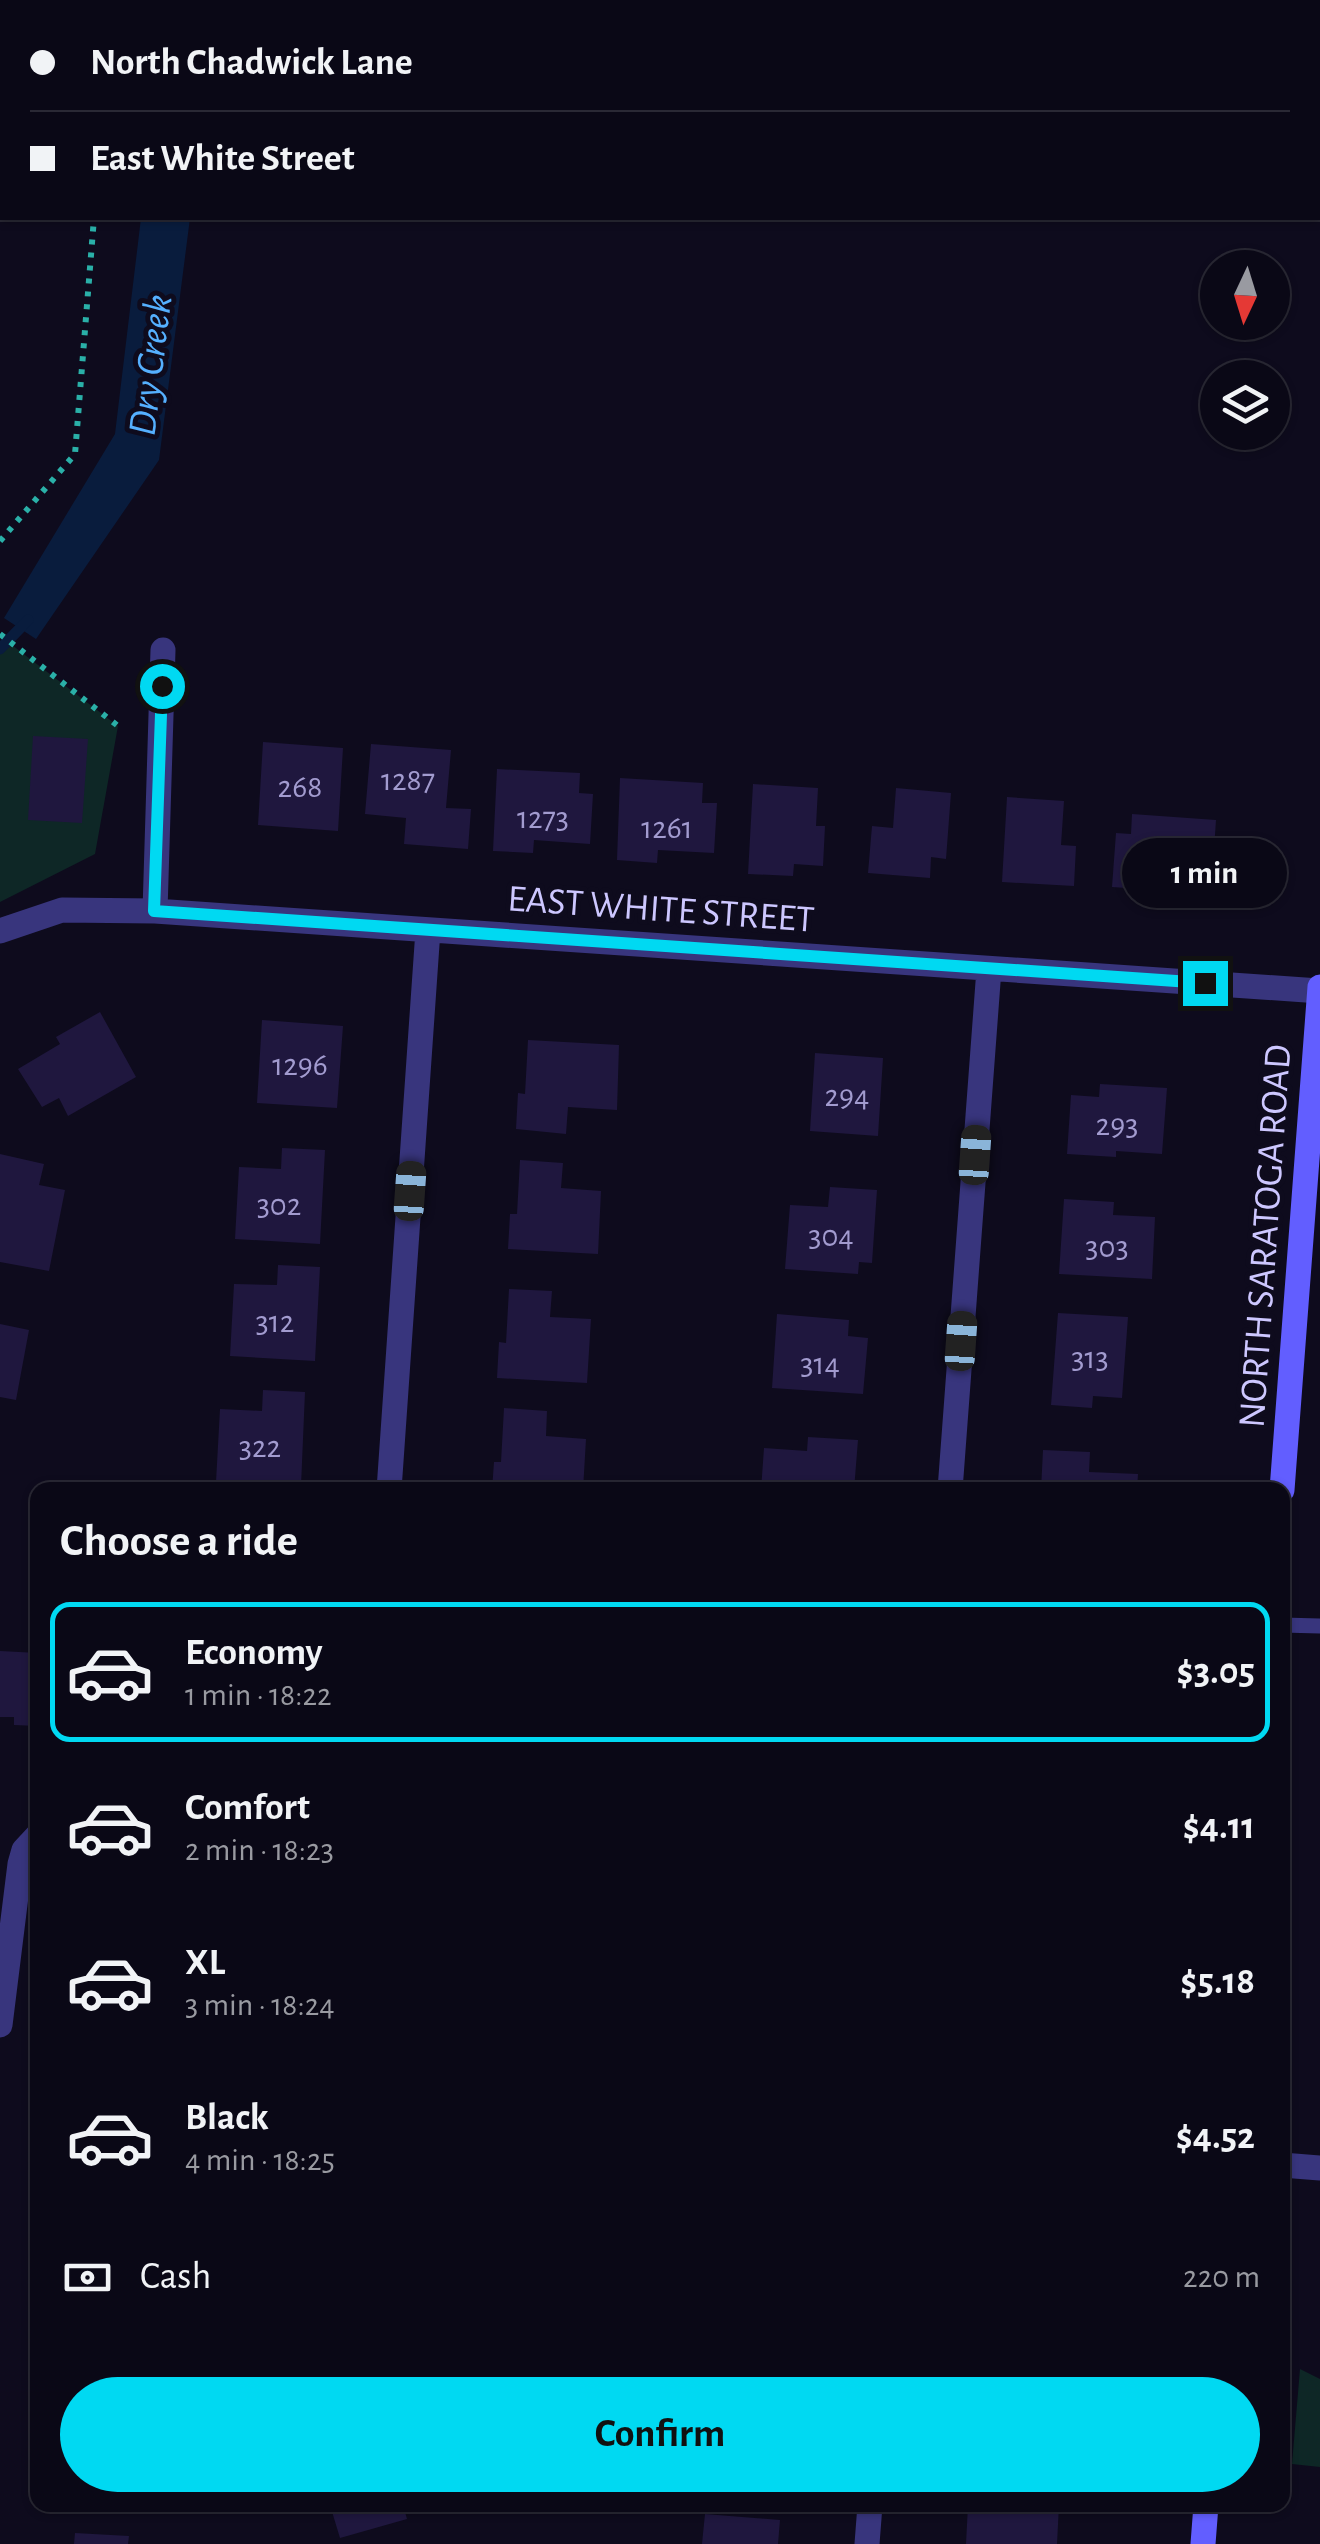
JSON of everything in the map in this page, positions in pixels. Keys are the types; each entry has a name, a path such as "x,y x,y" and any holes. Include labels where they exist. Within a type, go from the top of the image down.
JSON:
{"main road":[{"name":"NORTH SARATOGA ROAD","path":"1283,1482 1320,989"},
{"path":"1203,2544 1205,2512"}],"street":[{"path":"154,911 163,650"},
{"name":"EAST WHITE STREET","path":"0,931 62,910 154,911 1320,989"},
{"path":"390,1482 428,930"},
{"path":"951,1482 989,968"},
{"path":"0,2025 20,1864 30,1844"},
{"path":"1290,2166 1320,2168"},
{"path":"867,2544 869,2512"}],"lane":[{"path":"1290,1625 1320,1626"}],"path":[{"path":"0,541 75,454 94,220"},
{"path":"0,634 118,726"}],"green space":[{"path":"8,642 118,726 95,854 0,902 0,646"},
{"path":"1300,2369 1320,2379 1320,2467 1292,2464"}],"water":[{"path":"141,220 190,220 159,460 36,639 4,618 115,434"}],"building":[{"path":"33,736 88,739 82,823 28,820"},
{"path":"263,742 343,748 338,831 258,825"},
{"path":"371,744 451,750 446,808 471,809 468,849 404,844 406,818 365,814"},
{"path":"497,769 580,773 579,793 593,794 590,844 534,840 533,853 493,851"},
{"path":"620,778 703,783 702,803 717,803 714,853 658,850 657,863 617,860"},
{"path":"753,784 818,788 816,826 825,826 823,866 794,864 793,876 748,874"},
{"path":"896,788 951,793 946,859 931,857 930,878 868,873 872,826 893,828"},
{"path":"1007,797 1064,801 1061,845 1076,846 1074,886 1002,882"},
{"path":"1132,814 1216,820 1211,894 1112,887 1116,833 1131,834"},
{"path":"100,1012 136,1077 68,1116 59,1098 42,1107 18,1069 60,1044 56,1037"},
{"path":"262,1020 343,1026 337,1108 257,1103"},
{"path":"528,1040 619,1045 617,1110 568,1107 566,1134 516,1129 518,1093 525,1094"},
{"path":"815,1053 883,1058 878,1136 810,1131"},
{"path":"1100,1084 1167,1088 1162,1154 1067,1154 1071,1095 1099,1097"},
{"path":"282,1148 325,1150 320,1244 235,1239 239,1167 281,1169"},
{"path":"0,1154 44,1164 39,1185 65,1190 49,1271 0,1262"},
{"path":"520,1160 563,1163 561,1188 601,1191 598,1254 508,1249 510,1214 517,1214"},
{"path":"830,1187 877,1190 872,1263 859,1262 858,1274 785,1269 790,1205 828,1207"},
{"path":"1064,1199 1114,1202 1113,1215 1155,1217 1152,1279 1059,1274"},
{"path":"278,1265 320,1267 315,1361 230,1356 234,1284 277,1285"},
{"path":"509,1289 552,1291 550,1317 591,1319 587,1383 497,1378 499,1342 506,1343"},
{"path":"1058,1313 1128,1317 1122,1398 1093,1396 1092,1408 1051,1405"},
{"path":"777,1314 849,1320 848,1336 868,1338 863,1394 772,1388"},
{"path":"0,1324 29,1330 16,1400 0,1397"},
{"path":"263,1390 305,1392 301,1482 216,1482 220,1409 262,1411"},
{"path":"504,1408 547,1411 546,1436 586,1439 583,1482 493,1482 494,1462 501,1462"},
{"path":"808,1437 858,1440 855,1482 762,1482 764,1448 807,1451"},
{"path":"1043,1450 1090,1452 1089,1472 1138,1474 1138,1482 1041,1482"},
{"path":"0,1651 30,1653 30,1726 14,1725 14,1717 0,1717"},
{"path":"332,2512 405,2512 407,2519 340,2538"},
{"path":"968,2512 1059,2512 1057,2544 966,2544"},
{"path":"705,2514 780,2520 778,2544 702,2544"},
{"path":"75,2533 129,2536 128,2544 74,2544"}],"waterway":[{"name":"Dry Creek","path":"0,649 28,620"}],"route":[{"path":"162,686 154,911 1205,983"}]}
